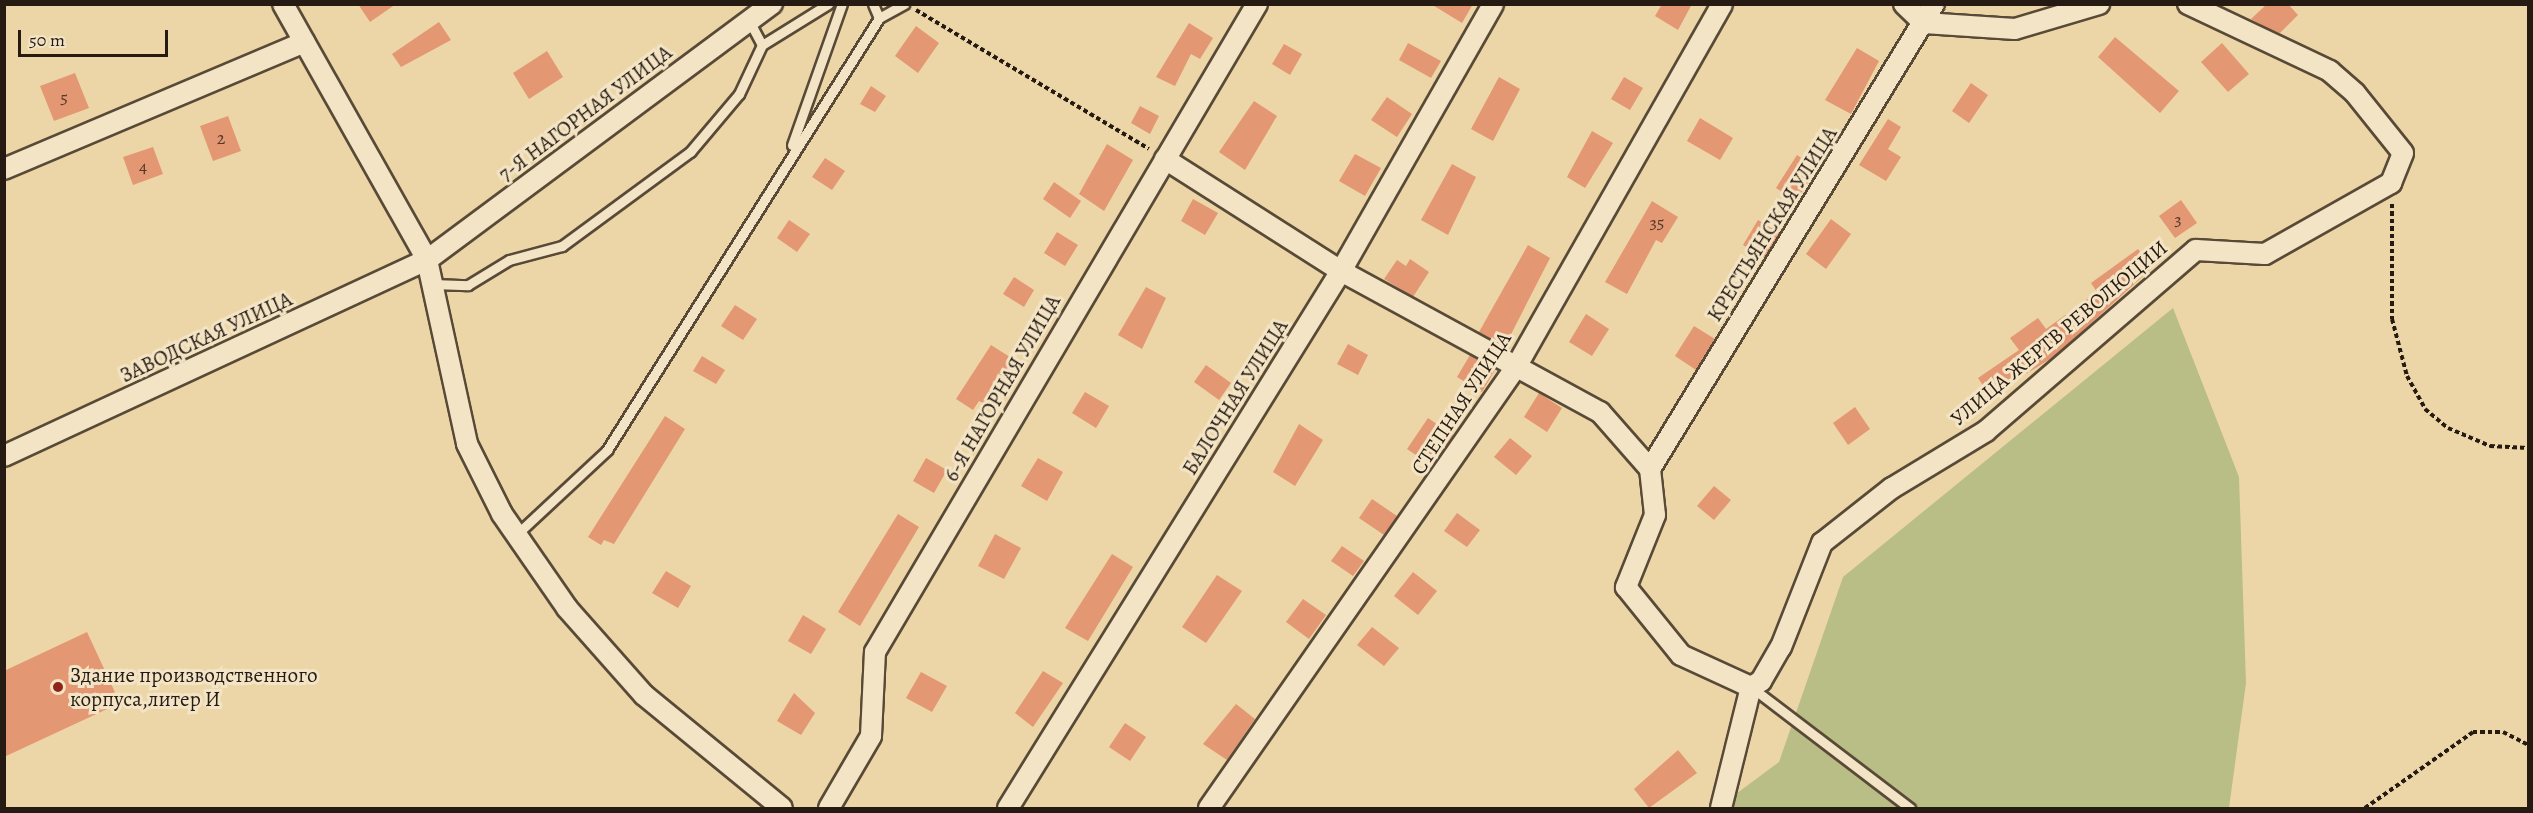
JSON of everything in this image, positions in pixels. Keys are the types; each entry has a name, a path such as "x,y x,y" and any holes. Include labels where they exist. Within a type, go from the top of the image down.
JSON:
{"street":[{"name":"7-Я НАГОРНАЯ УЛИЦА","path":"427,260 772,4"},
{"name":"6-Я НАГОРНАЯ УЛИЦА","path":"829,808 871,736 875,652 1257,4"},
{"name":"БАЛОЧНАЯ УЛИЦА","path":"1008,808 1341,271 1493,4"},
{"name":"СТЕПНАЯ УЛИЦА","path":"1209,808 1516,367 1722,4"},
{"path":"1904,4 1924,23 2015,29 2098,4"},
{"name":"КРЕСТЬЯНСКАЯ УЛИЦА","path":"1650,469 1934,4"},
{"path":"2188,4 2330,71 2355,93 2403,153 2391,183"},
{"path":"285,5 427,260 466,444 516,535 567,608 644,695 782,808"},
{"path":"4,169 304,42"},
{"path":"1165,159 1341,271 1600,412 1650,469 1655,515 1626,587 1682,655 1751,687 1721,808"},
{"name":"УЛИЦА ЖЕРТВ РЕВОЛЮЦИИ","path":"1751,687 1761,681 1781,647 1822,543 1892,488 1986,431 2196,250 2265,254 2391,183"},
{"name":"ЗАВОДСКАЯ УЛИЦА","path":"4,456 427,260"}],"lane":[{"path":"432,284 468,285 509,260 562,246 690,152 739,94 762,45 828,4"},
{"path":"788,158 842,4"},
{"path":"873,4 879,18"},
{"path":"516,535 607,450 788,158 879,18 906,4"},
{"path":"750,21 762,45"},
{"path":"1751,687 1910,808"}],"path":[{"path":"906,4 1165,159"},
{"path":"2391,183 2392,319 2407,376 2425,409 2448,428 2490,446 2529,447"},
{"path":"2365,808 2473,732 2503,732 2529,745"}],"green space":[{"path":"2173,308 2239,477 2246,683 2229,808 1717,808 1779,762 1843,577"}],"building":[{"path":"358,4 396,4 370,22"},
{"path":"1431,4 1473,4 1462,23"},
{"path":"1662,4 1692,4 1678,30 1655,16"},
{"path":"2267,4 2288,4 2298,15 2280,33 2271,30 2251,19"},
{"path":"439,22 451,40 401,67 392,54"},
{"path":"1189,23 1213,38 1200,59 1191,54 1175,86 1156,77"},
{"path":"916,26 939,43 918,73 895,56"},
{"path":"2115,37 2179,91 2160,113 2098,57"},
{"path":"1408,43 1441,61 1431,78 1399,60"},
{"path":"2222,43 2249,74 2228,92 2201,62"},
{"path":"1284,44 1302,54 1290,75 1272,64"},
{"path":"1857,48 1879,61 1851,114 1825,100"},
{"path":"547,51 563,77 529,99 513,73"},
{"path":"75,73 89,108 54,121 40,86"},
{"path":"1499,77 1520,89 1493,141 1471,129"},
{"path":"1624,77 1643,88 1630,110 1611,99"},
{"path":"1971,83 1988,95 1969,123 1952,111"},
{"path":"871,86 886,96 875,112 860,104"},
{"path":"1387,97 1412,114 1397,137 1371,120"},
{"path":"1254,101 1277,116 1245,170 1219,152"},
{"path":"1140,106 1159,116 1150,134 1131,123"},
{"path":"228,116 241,151 213,161 200,126"},
{"path":"1700,118 1733,138 1720,160 1687,141"},
{"path":"1888,119 1901,127 1888,149 1901,157 1886,181 1859,165"},
{"path":"1592,131 1613,143 1585,188 1567,177"},
{"path":"1107,144 1133,160 1104,211 1079,194"},
{"path":"153,147 163,174 133,185 123,157"},
{"path":"1355,154 1381,168 1365,196 1339,181"},
{"path":"1797,155 1817,168 1796,201 1776,188"},
{"path":"825,158 845,171 832,190 812,177"},
{"path":"1452,164 1476,177 1448,235 1421,220"},
{"path":"1054,182 1081,201 1070,218 1043,199"},
{"path":"1193,199 1218,213 1205,235 1181,221"},
{"path":"2181,200 2197,223 2175,238 2159,216"},
{"path":"1652,201 1678,217 1662,243 1656,240 1627,294 1605,282"},
{"path":"1831,219 1851,234 1826,269 1806,254"},
{"path":"789,220 810,234 797,252 777,238"},
{"path":"1758,220 1780,233 1765,258 1743,245"},
{"path":"1057,232 1078,245 1065,266 1044,253"},
{"path":"1528,245 1550,258 1505,346 1479,332"},
{"path":"2138,249 2152,268 2055,356 1990,396 1978,378 2019,350 2010,338 2038,318 2046,329 2097,292 2091,283"},
{"path":"1410,259 1429,272 1413,297 1384,279 1397,260 1406,266"},
{"path":"1014,277 1034,290 1024,307 1003,294"},
{"path":"1146,287 1166,298 1142,349 1118,335"},
{"path":"735,305 757,319 743,340 721,326"},
{"path":"1586,314 1609,329 1592,356 1569,342"},
{"path":"1694,326 1715,339 1696,370 1675,356"},
{"path":"1348,344 1368,355 1358,375 1337,364"},
{"path":"991,345 1013,359 987,405 979,401 973,410 956,399"},
{"path":"1470,355 1495,370 1482,392 1457,377"},
{"path":"702,356 725,370 716,384 693,371"},
{"path":"1206,365 1231,383 1219,400 1194,382"},
{"path":"1085,392 1109,406 1096,428 1072,413"},
{"path":"1539,393 1562,408 1547,432 1524,417"},
{"path":"1855,407 1870,429 1848,445 1833,423"},
{"path":"665,416 685,429 614,544 604,540 601,545 588,537"},
{"path":"1428,418 1453,435 1432,466 1407,449"},
{"path":"1299,424 1323,440 1295,486 1273,472"},
{"path":"1510,438 1532,456 1516,475 1494,457"},
{"path":"926,458 947,470 934,493 913,481"},
{"path":"1038,458 1063,472 1047,501 1021,486"},
{"path":"1714,486 1731,500 1714,520 1697,506"},
{"path":"1372,499 1397,516 1384,535 1359,518"},
{"path":"1457,513 1480,530 1467,547 1444,531"},
{"path":"898,514 919,527 860,626 838,612"},
{"path":"995,534 1021,548 1004,579 978,566"},
{"path":"1342,546 1364,561 1353,576 1331,561"},
{"path":"1112,554 1133,567 1088,641 1065,628"},
{"path":"666,571 691,586 678,608 652,593"},
{"path":"1413,572 1437,591 1418,615 1394,596"},
{"path":"1217,575 1242,591 1206,643 1182,627"},
{"path":"1303,599 1326,615 1309,639 1286,622"},
{"path":"803,615 826,629 811,654 788,641"},
{"path":"1372,627 1399,648 1384,666 1357,645"},
{"name":"Здание производственного корпуса,литер И","path":"87,632 120,703 4,757 4,671"},
{"path":"1043,671 1063,683 1033,727 1015,713"},
{"path":"921,672 947,686 932,712 906,698"},
{"path":"794,693 815,713 801,735 777,721"},
{"path":"1236,704 1255,719 1227,760 1203,744"},
{"path":"1125,723 1146,737 1130,761 1109,747"},
{"path":"1678,750 1697,773 1649,808 1634,789"}],"place":[{"name":"Здание производственного корпуса,литер И","path":"58,687"}]}
